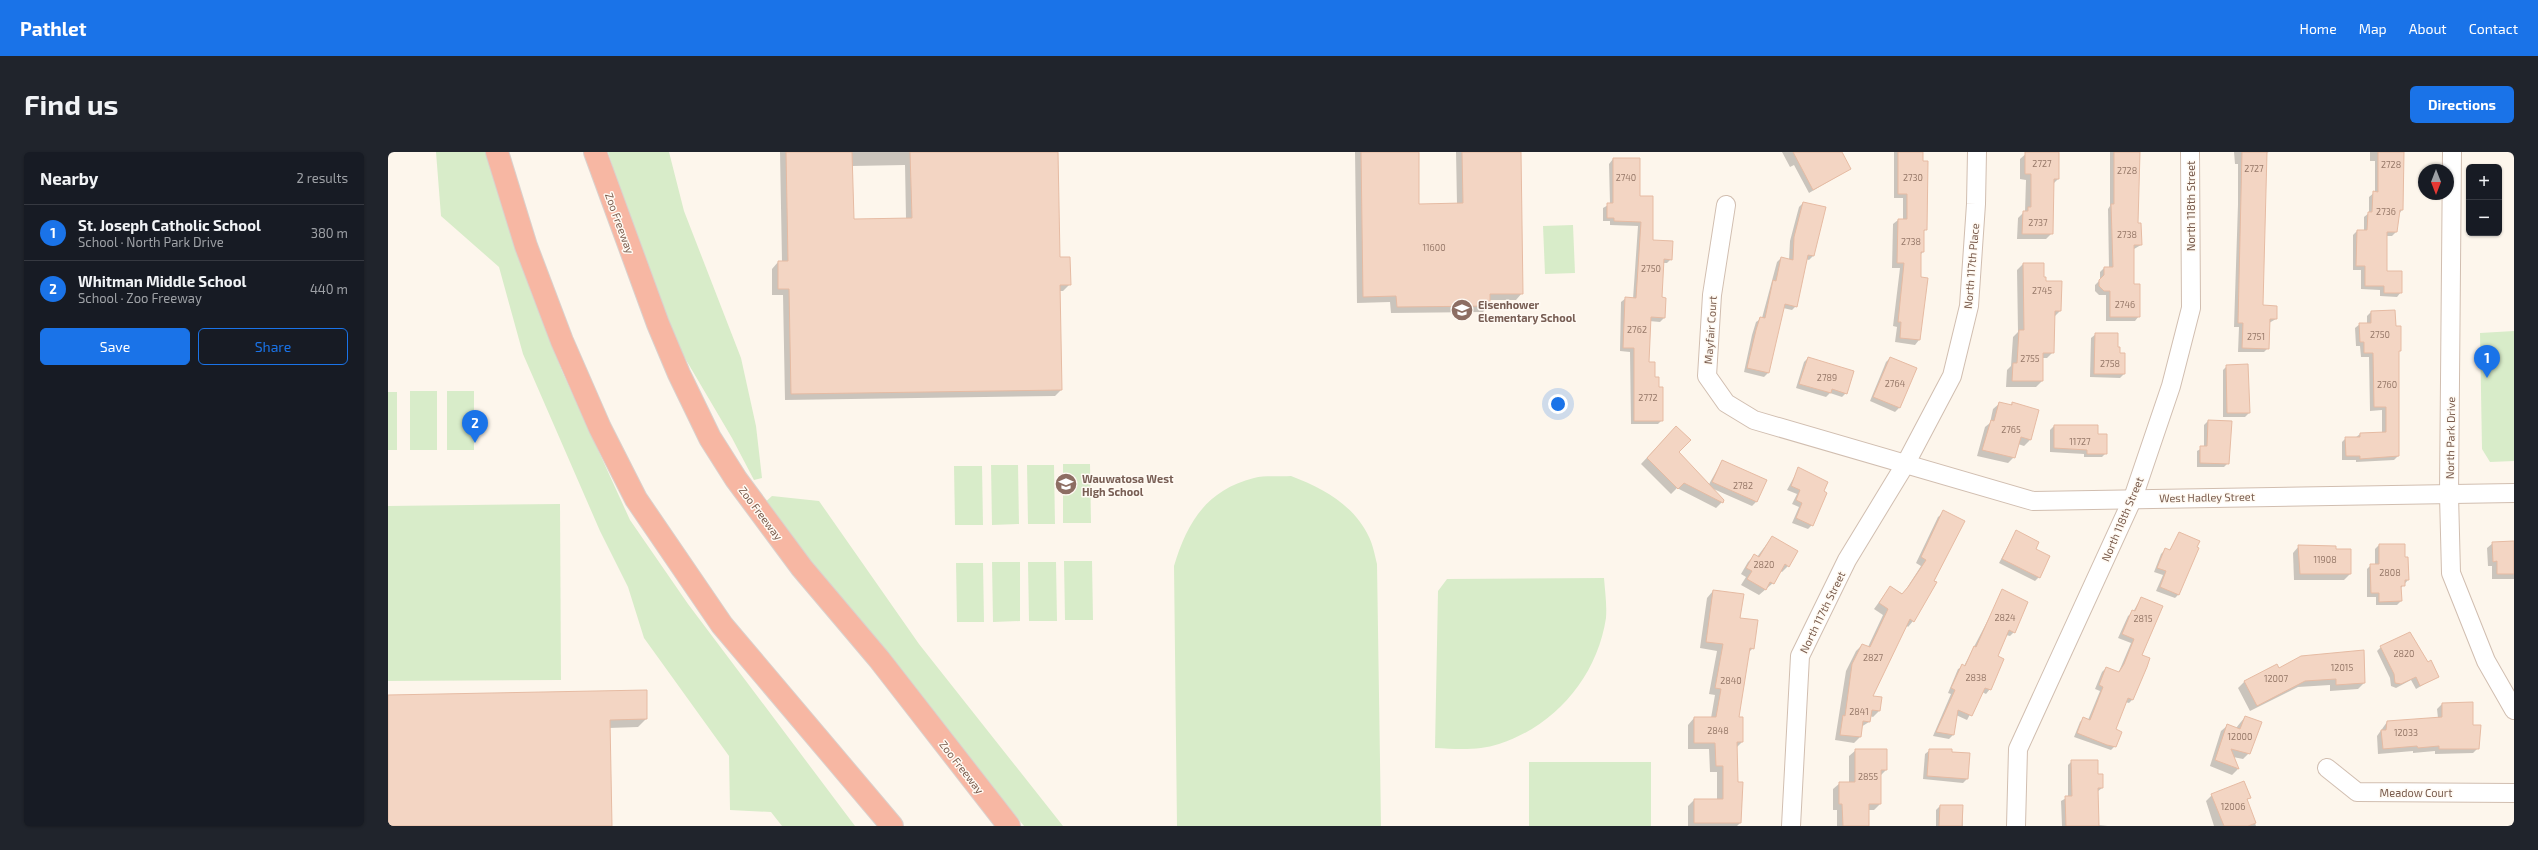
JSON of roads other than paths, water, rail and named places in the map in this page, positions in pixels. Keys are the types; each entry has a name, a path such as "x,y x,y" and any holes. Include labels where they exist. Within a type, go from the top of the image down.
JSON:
{"highway":[{"path":"497,152 526,246 562,341 600,428 636,499 722,625 892,826"},
{"name":"Zoo Freeway","path":"595,152 658,324 679,374 710,438 736,479 802,568 879,660 1009,826"}],"street":[{"name":"North 117th Place","path":"1906,463 1952,376 1969,306 1976,204 1976,152"},
{"name":"North 118th Street","path":"2016,826 2018,749 2134,498 2171,386 2191,308 2190,152"},
{"name":"North Park Drive","path":"2452,152 2449,495 2451,573 2486,661 2514,710"},
{"name":"Mayfair Court","path":"1726,205 1712,295 1707,376 1726,403 1754,420 1906,463"},
{"name":"West Hadley Street","path":"1906,463 2033,501 2134,498 2514,493"},
{"name":"North 117th Street","path":"1791,826 1800,656 1847,560 1906,463"},
{"name":"Meadow Court","path":"2327,768 2357,792 2514,793"}],"place":[{"name":"Eisenhower Elementary School","path":"1462,310"},
{"name":"St. Joseph Catholic School","path":"2487,378"},
{"name":"Whitman Middle School","path":"475,443"},
{"name":"Wauwatosa West High School","path":"1066,484"}]}
